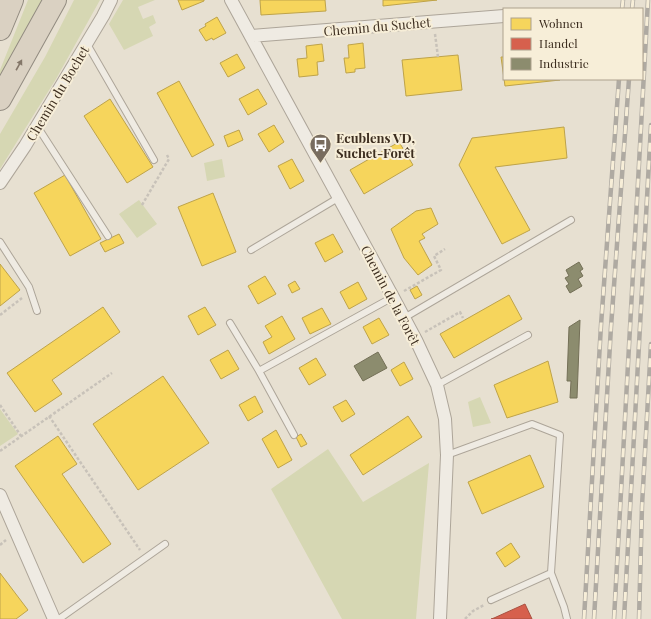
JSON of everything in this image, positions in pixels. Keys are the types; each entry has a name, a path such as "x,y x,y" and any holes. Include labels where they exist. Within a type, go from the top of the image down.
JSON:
{"highway":[{"path":"0,29 12,0"},
{"path":"0,99 55,0"}],"street":[{"name":"Chemin du Bochet","path":"0,183 87,44 111,0"},
{"name":"Chemin de la Forêt","path":"231,0 393,297 437,385 445,419 447,455 440,619"},
{"name":"Chemin du Suchet","path":"251,36 503,16"},
{"path":"0,496 54,619"}],"lane":[{"path":"87,44 154,160"},
{"path":"37,126 108,236"},
{"path":"251,250 338,198"},
{"path":"404,318 571,220"},
{"path":"0,242 29,287 37,311"},
{"path":"259,371 393,297"},
{"path":"230,324 259,371 294,435"},
{"path":"437,385 528,334"},
{"path":"447,455 532,424 560,435 551,573 567,619"},
{"path":"59,619 165,544"},
{"path":"491,600 551,573"}],"path":[{"path":"436,37 438,57"},
{"path":"142,204 168,159 167,155"},
{"path":"393,297 441,270 434,256 445,249"},
{"path":"0,315 30,292"},
{"path":"422,333 460,312 464,318"},
{"path":"0,451 112,373"},
{"path":"0,405 21,436"},
{"path":"49,416 145,558"},
{"path":"465,619 473,611 480,608"}],"green space":[{"path":"28,0 43,0 2,77 0,76 0,70"},
{"path":"74,0 100,0 56,79 0,169 0,134 45,57"},
{"path":"123,0 155,0 138,7 143,19 153,15 156,23 149,27 153,36 124,50 109,24"},
{"path":"222,159 225,177 207,181 204,163"},
{"path":"139,200 157,224 137,238 119,214"},
{"path":"480,397 491,423 473,427 468,402"},
{"path":"0,409 18,434 0,446"},
{"path":"328,449 363,502 429,463 416,619 342,619 271,489"}],"building: Wohnen":[{"path":"178,0 204,0 204,1 182,10"},
{"path":"260,0 325,0 326,11 261,15"},
{"path":"383,0 437,0 383,6"},
{"path":"217,17 226,33 213,40 212,38 206,41 199,30 206,26 205,24"},
{"path":"363,43 365,68 355,69 355,72 346,73 344,58 349,58 348,45"},
{"path":"322,44 324,61 317,62 318,75 299,77 297,59 307,58 306,46"},
{"path":"237,54 245,68 228,77 220,63"},
{"path":"458,55 462,90 406,96 402,60"},
{"path":"501,57 503,57 503,72"},
{"path":"504,80 560,80 505,86"},
{"path":"179,81 214,145 192,157 157,93"},
{"path":"258,89 267,104 248,115 239,99"},
{"path":"110,99 153,167 127,183 84,116"},
{"path":"274,125 284,142 269,152 258,134"},
{"path":"564,127 567,158 495,167 530,230 502,244 459,165 472,138"},
{"path":"239,130 243,140 228,147 224,136"},
{"path":"399,142 413,165 364,194 350,170"},
{"path":"292,159 304,181 290,189 278,166"},
{"path":"65,175 101,239 70,256 34,193"},
{"path":"213,193 236,252 202,266 178,207"},
{"path":"431,208 438,224 422,234 425,238 419,241 432,265 418,275 404,258 391,229 416,211"},
{"path":"119,234 124,243 105,252 100,243"},
{"path":"333,234 343,252 325,262 315,243"},
{"path":"0,264 20,290 0,306"},
{"path":"265,276 276,294 258,304 248,286"},
{"path":"295,281 300,289 292,293 288,285"},
{"path":"358,282 367,299 349,309 340,292"},
{"path":"417,286 422,295 415,299 410,290"},
{"path":"509,295 522,319 454,358 440,334"},
{"path":"103,307 120,332 52,380 62,394 35,412 7,373"},
{"path":"205,307 216,325 198,335 188,316"},
{"path":"322,308 331,324 310,334 302,318"},
{"path":"282,316 295,339 269,354 263,342 272,337 265,326"},
{"path":"379,318 389,335 372,344 363,327"},
{"path":"228,350 239,369 221,379 210,360"},
{"path":"316,358 326,375 309,385 299,368"},
{"path":"548,361 558,402 507,418 494,385"},
{"path":"404,362 413,379 400,386 391,370"},
{"path":"163,376 209,443 138,490 93,424"},
{"path":"255,396 263,412 248,421 239,405"},
{"path":"346,400 355,414 342,422 333,407"},
{"path":"408,416 422,437 363,475 350,455"},
{"path":"276,430 292,460 278,468 262,439"},
{"path":"301,434 307,444 301,447 296,437"},
{"path":"58,436 77,464 62,474 111,544 83,563 15,466"},
{"path":"530,455 544,487 482,514 468,482"},
{"path":"511,543 520,557 505,567 496,553"},
{"path":"0,573 28,610 16,619 0,619"}],"building: Handel":[{"path":"525,604 532,619 491,619 494,618"}],"building: Industrie":[{"path":"579,262 583,269 580,271 583,276 578,279 582,286 570,293 566,286 569,284 565,278 569,276 566,270"},
{"path":"580,320 577,398 570,398 571,381 567,381 569,327"},
{"path":"378,352 387,368 363,381 354,366"}],"railway":[{"path":"622,8 623,0"},
{"path":"632,8 633,0"},
{"path":"614,619 648,0"},
{"path":"584,619 601,325 619,80"},
{"path":"594,619 611,327 629,80"},
{"path":"624,619 651,125"},
{"path":"639,619 642,506 651,344"}],"place":[{"name":"Ecublens VD, Suchet-Forêt","path":"320,164"}]}
